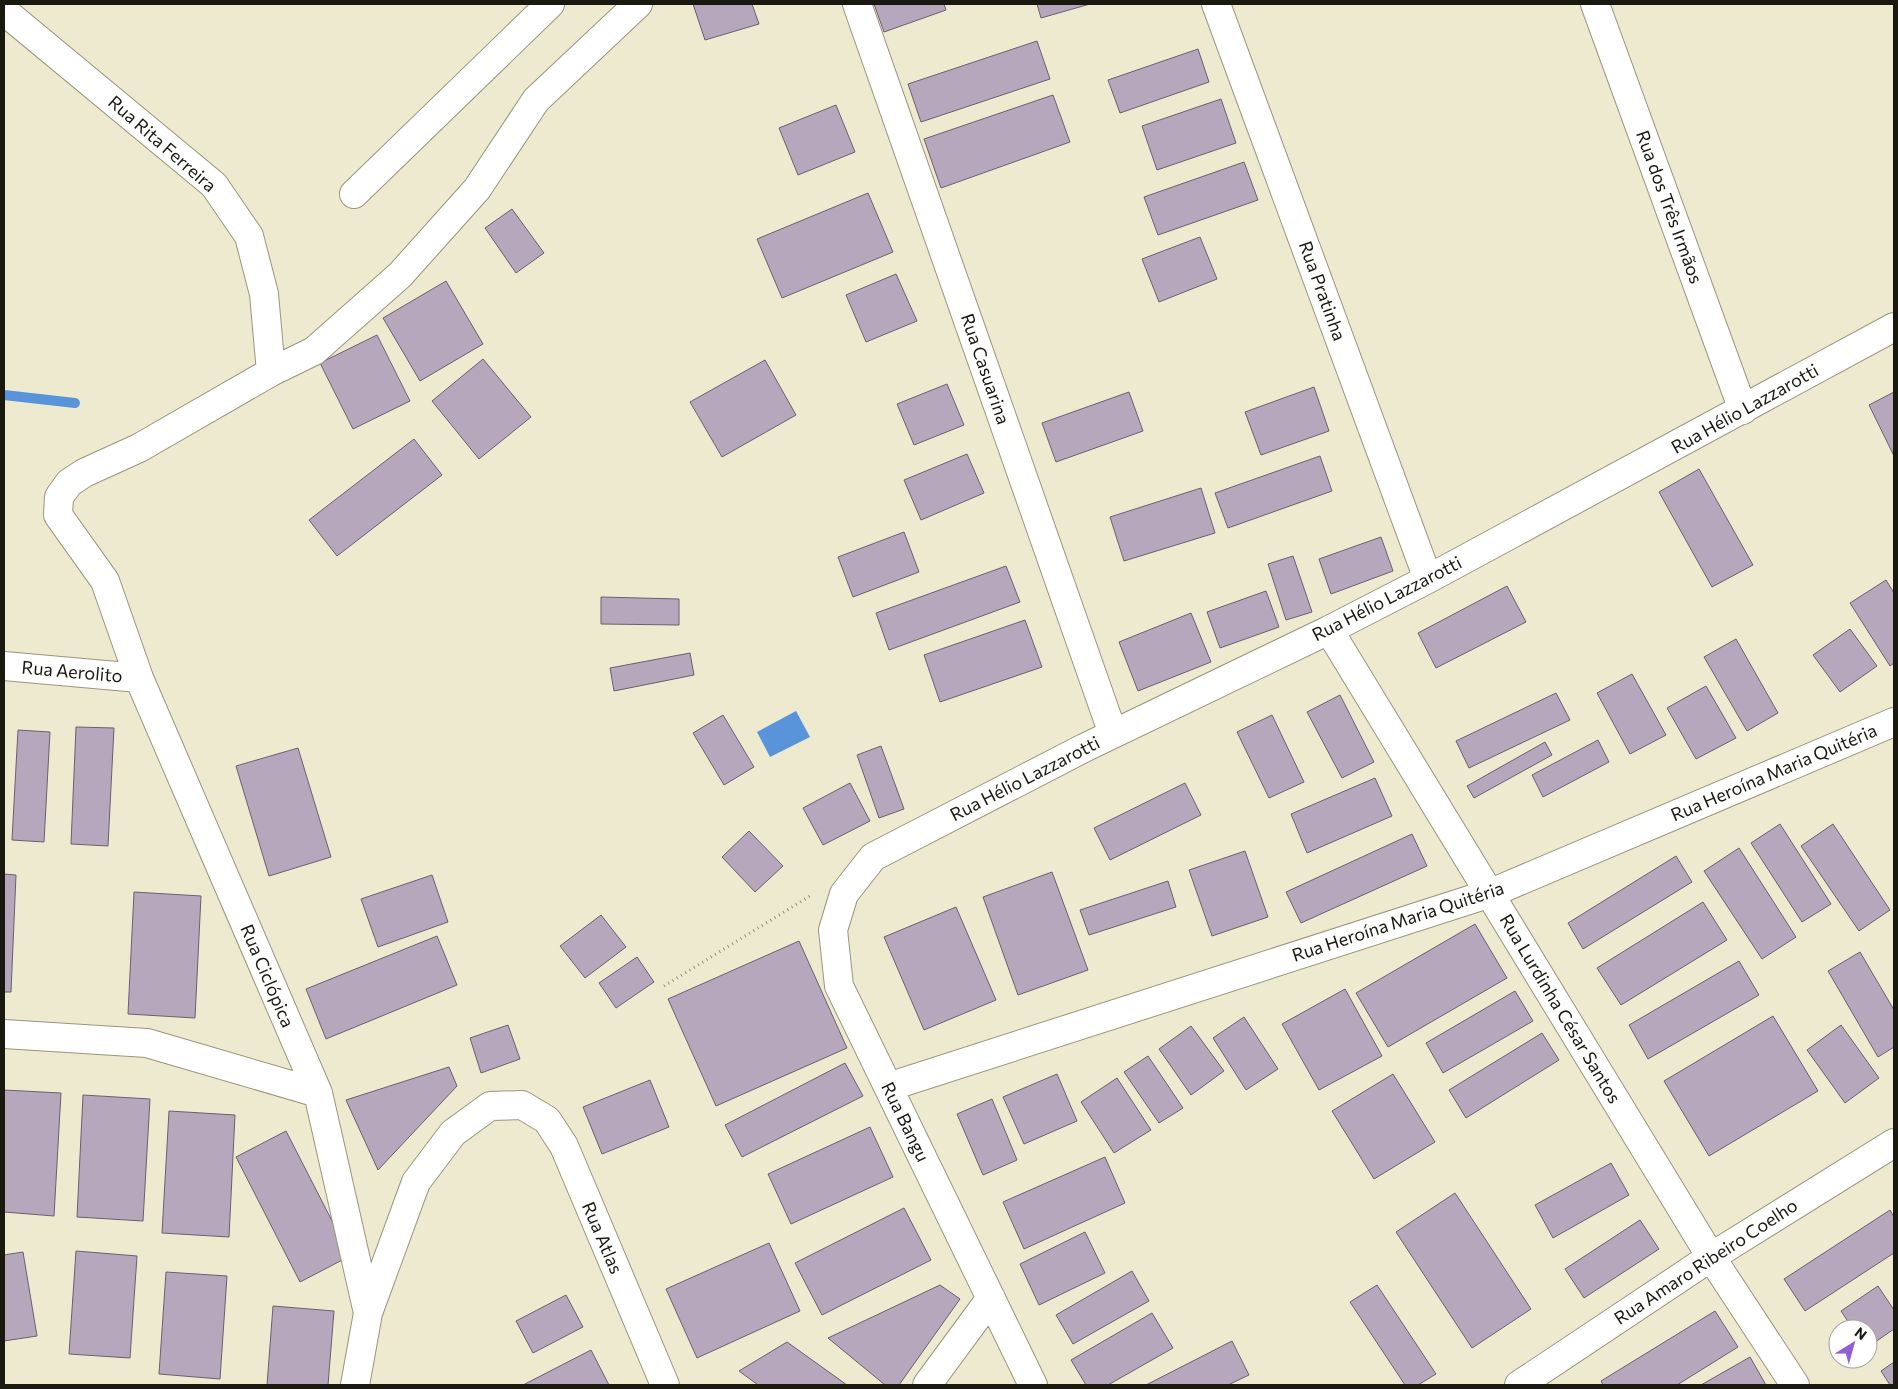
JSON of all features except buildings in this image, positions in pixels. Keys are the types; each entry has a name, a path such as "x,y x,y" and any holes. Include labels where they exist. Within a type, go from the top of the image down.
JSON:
{"street":[{"path":"354,194 550,4"},
{"name":"Rua Ciclópica","path":"355,1385 368,1314 318,1093 139,678 105,581 58,515 59,497 70,484 84,473 138,448 271,372 314,351 400,275 477,189 536,100 638,4"},
{"name":"Rua Casuarina","path":"857,4 1113,734"},
{"name":"Rua Pratinha","path":"1216,4 1428,579"},
{"name":"Rua dos Três Irmãos","path":"1595,4 1743,410"},
{"name":"Rua Rita Ferreira","path":"4,11 214,185 249,236 264,294 271,372"},
{"name":"Rua Hélio Lazzarotti","path":"874,857 1113,734 1329,630 1428,579 1894,327"},
{"name":"Rua Lurdinha César Santos","path":"1329,630 1491,893 1711,1257 1795,1385"},
{"name":"Rua Aerolito","path":"4,666 139,678"},
{"name":"Rua Heroína Maria Quitéria","path":"888,1087 1491,893 1894,722"},
{"name":"Rua Bangu","path":"874,857 844,894 834,930 840,986 1033,1385"},
{"path":"4,1034 146,1043 318,1093"},
{"name":"Rua Atlas","path":"368,1314 416,1182 453,1134 490,1106 522,1105 547,1120 564,1146 664,1385"},
{"name":"Rua Amaro Ribeiro Coelho","path":"1519,1385 1711,1257 1894,1142"},
{"path":"927,1385 991,1298"}],"path":[{"path":"664,986 815,893"}],"water":[{"path":"796,711 810,737 770,757 757,732"}],"waterway":[{"path":"4,395 75,403"}]}
